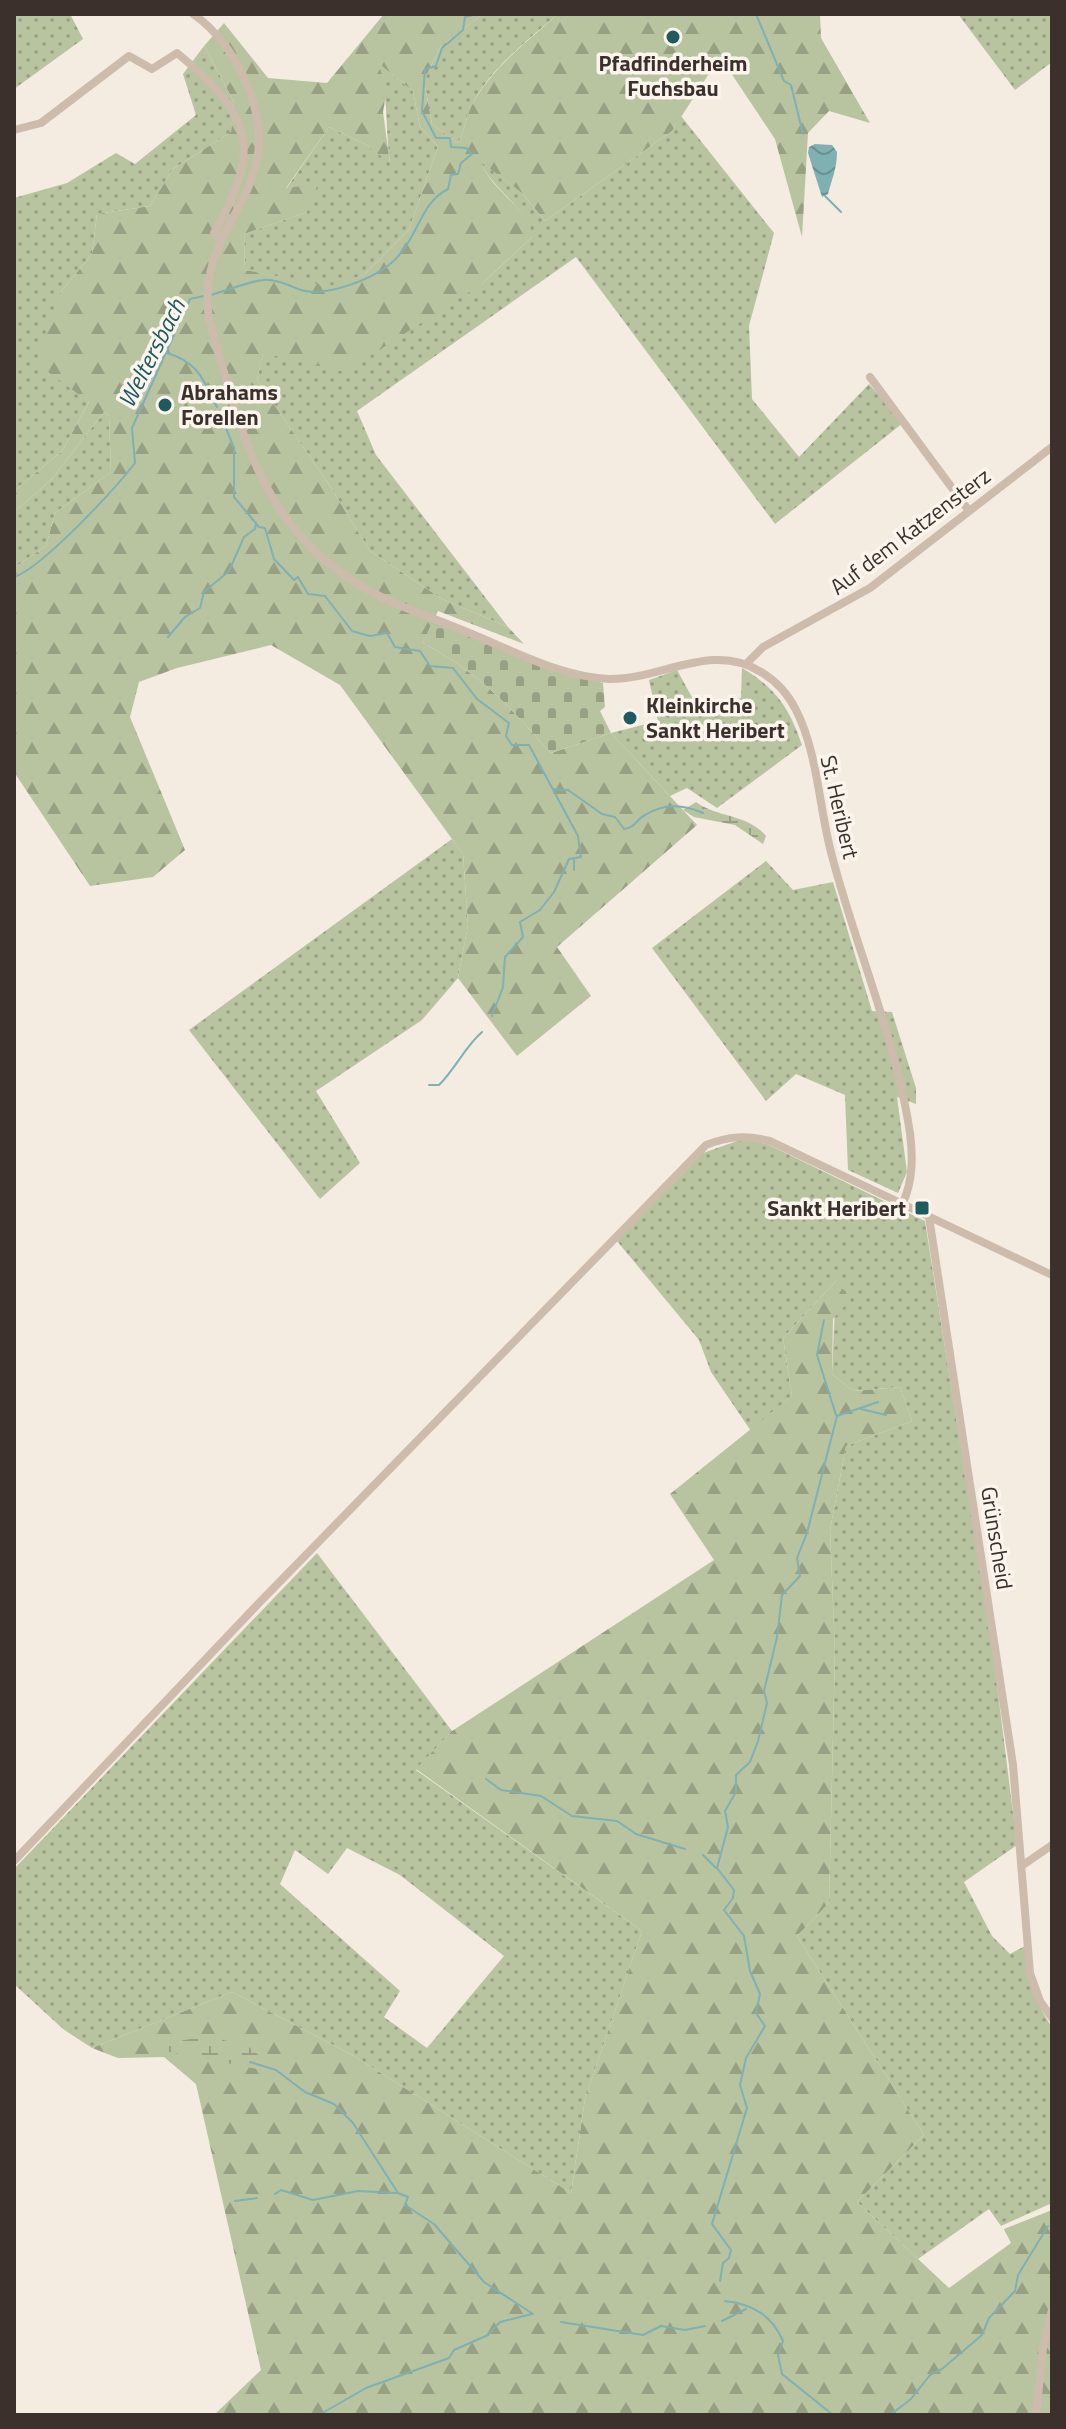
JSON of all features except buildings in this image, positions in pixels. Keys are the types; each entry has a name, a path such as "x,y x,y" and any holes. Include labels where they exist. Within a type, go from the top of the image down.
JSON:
{"street":[{"path":"14,130 41,123 129,56 152,69 177,53 212,84 240,120 243,169 232,201 214,233 220,238 253,179 259,162 260,128 256,107 236,64 211,29 193,14"},
{"name":"St. Heribert","path":"220,238 211,260 207,302 247,446 266,491 295,533 333,568 367,590 522,655 578,674 607,679 644,676 708,660 746,664 777,683 803,726 828,842 905,1104 912,1172 903,1203"},
{"path":"870,377 969,511"},
{"name":"Auf dem Katzensterz","path":"746,664 763,647 855,598 1052,447"},
{"path":"14,1861 270,1592 706,1145 748,1135 770,1141 1052,1275"},
{"name":"Grünscheid","path":"929,1217 993,1625 1023,1865 1030,1973 1040,2001 1052,2018"},
{"path":"1023,1865 1052,1845"},
{"path":"1036,2415 1043,2348 1052,2310"}],"green space":[{"path":"14,14 70,14 83,39 14,89"},
{"path":"384,14 483,14 441,46 424,80 432,124 458,143 471,107 488,80 558,14 820,14 821,38 870,123 829,111 808,133 802,237 775,139 731,73 712,69 672,131 545,221 522,193 481,162 493,182 523,216 533,236 483,283 345,372 263,353 257,380 326,480 370,551 442,599 508,627 524,644 438,611 423,643 478,679 551,753 611,733 697,825 557,947 591,996 517,1056 458,978 468,925 463,854 340,685 271,645 177,668 139,682 130,717 185,850 153,877 90,886 14,772 14,568 46,546 55,513 111,472 109,416 104,412 51,480 14,512 14,491 62,451 89,402 36,363 59,294 92,254 97,214 150,206 173,169 231,132 234,102 204,46 224,23 268,78 327,83","holes":["378,63 413,91 420,127 438,146 409,230 364,275 329,286 245,270 244,234 307,212 318,184 286,188 329,127 365,144 390,163 383,112 387,89"]},
{"path":"483,14 558,14 488,80 471,107 458,143 432,124 424,80 441,46"},
{"path":"958,14 1052,14 1052,62 1015,90"},
{"path":"204,46 234,102 231,132 173,169 150,206 97,214 92,254 59,294 89,402 62,451 14,491 14,198 67,183 116,153 135,164 196,115 183,74"},
{"path":"377,62 413,91 420,127 438,146 409,230 364,275 329,287 245,270 244,234 307,212 286,189 329,127 365,144 390,162 385,98"},
{"path":"681,116 774,233 749,326 752,399 799,457 869,384 903,423 775,524 576,257 357,411 376,455 508,627 442,599 370,551 326,480 257,380 263,352 483,283 532,237 517,207 492,181 480,161 522,193 545,221 672,131"},
{"path":"104,412 109,416 111,472 55,513 46,546 14,568 14,512 51,480"},
{"path":"433,621 556,671 603,683 605,707 600,711 611,733 551,753 478,679 423,643"},
{"path":"742,668 764,683 780,700 802,745 717,808 687,788 670,796 611,733 658,721 649,680 677,670 699,710 741,698"},
{"path":"696,802 759,829 766,836 763,844 735,825 694,817 683,810"},
{"path":"452,839 463,854 468,925 458,978 422,1020 316,1091 360,1163 320,1199 189,1030"},
{"path":"766,861 793,890 833,882 872,1011 892,1012 916,1088 916,1104 897,1097 907,1172 898,1193 848,1170 845,1095 796,1074 766,1101 652,948"},
{"path":"743,1139 767,1144 925,1221 992,1645 1017,1845 964,1882 992,1936 1010,1954 1025,1946 1032,1989 1052,2027 1052,2203 1001,2226 989,2209 918,2259 857,2202 924,2135 797,1936 829,1903 835,1652 830,1530 846,1446 912,1421 900,1387 853,1391 832,1374 836,1281 783,1338 792,1396 751,1431 711,1372 699,1340 617,1241 703,1153"},
{"path":"836,1281 851,1299 833,1319 832,1374 853,1391 900,1387 912,1421 846,1446 830,1530 835,1652 829,1903 797,1936 924,2135 857,2202 949,2288 1011,2243 1004,2229 1052,2210 1052,2302 1045,2328 1052,2330 1052,2415 214,2415 261,2370 196,2084 164,2057 118,2058 92,2048 232,1992 354,2056 571,2193 585,2099 642,1931 416,1769 452,1731 714,1560 670,1494 792,1396 783,1338"},
{"path":"317,1553 452,1731 416,1770 642,1931 585,2099 571,2193 354,2056 232,1992 92,2048 63,2029 14,1984 14,1869","holes":["347,1848 400,1875 504,1956 427,2048 384,2017 400,1991 280,1884 295,1850 328,1874"]},
{"path":"209,2036 249,2047 263,2059 257,2069 169,2052 160,2044"}],"water":[{"path":"815,144 832,145 837,152 828,194 822,197 808,153 809,147"}],"waterway":[{"name":"Weltersbach","path":"210,295 263,280 308,291 332,290 370,276 399,255 430,204 448,189 451,175 458,174 461,163 472,154 466,148 451,147 450,138 436,138 422,111 425,69 436,66 442,48 463,30 465,17 477,14"},
{"path":"756,14 784,81 791,85 803,134"},
{"path":"825,196 841,212"},
{"name":"Weltersbach","path":"14,577 59,544 135,463 132,428 190,299 204,296"},
{"path":"167,353 193,367 204,380 217,407"},
{"path":"219,411 234,448 234,497 259,527 265,528 274,559 294,580 298,577 308,594 325,596 352,631 370,636 387,633 395,647 420,651 430,666 453,668 477,699 509,723 506,736 512,745 529,745 578,836 581,857 569,859 554,892 540,910 520,922 523,937 505,957 503,987 492,1016"},
{"path":"168,637 185,617 200,608 204,592 229,571 244,537 255,529 256,523"},
{"path":"553,789 568,790 602,814 615,817 624,829 652,811 666,807 688,808 703,813"},
{"path":"574,860 574,870"},
{"path":"429,1085 439,1085 482,1032"},
{"path":"824,1320 817,1355 836,1415"},
{"path":"720,2281 723,2263 729,2258 731,2250 712,2224 747,2108 740,2085 746,2058 765,2026 756,2013 760,1994 750,1971 744,1936 724,1910 733,1898 734,1890 717,1868 728,1827 725,1811 736,1792 736,1775 750,1762 758,1741 767,1703 764,1691 777,1637 782,1595 800,1576 797,1558 807,1533 837,1416 878,1402"},
{"path":"861,1409 886,1415"},
{"path":"486,1779 501,1790 541,1796 572,1816 617,1821 636,1834 685,1849"},
{"path":"703,1855 716,1868"},
{"path":"250,2062 276,2070 305,2092 334,2104 353,2123 398,2193 408,2197 405,2205 434,2224 484,2282 533,2314"},
{"path":"275,2194 281,2190 313,2200 358,2191 396,2193"},
{"path":"235,2201 257,2198"},
{"path":"890,2415 911,2399 930,2375 942,2369 982,2335 989,2318 1015,2291 1018,2275 1048,2226"},
{"path":"725,2301 752,2308 773,2324 783,2341 778,2355 782,2374 833,2415"},
{"path":"722,2321 746,2309"},
{"path":"319,2415 366,2388 449,2358 454,2350 488,2335 500,2322 532,2314"},
{"path":"561,2322 643,2335 661,2326 685,2330 705,2326"}],"place":[{"name":"Pfadfinderheim Fuchsbau","path":"673,37"},
{"name":"Abrahams Forellen","path":"165,405"},
{"name":"Kleinkirche Sankt Heribert","path":"630,718"},
{"name":"Sankt Heribert","path":"922,1208"}]}
